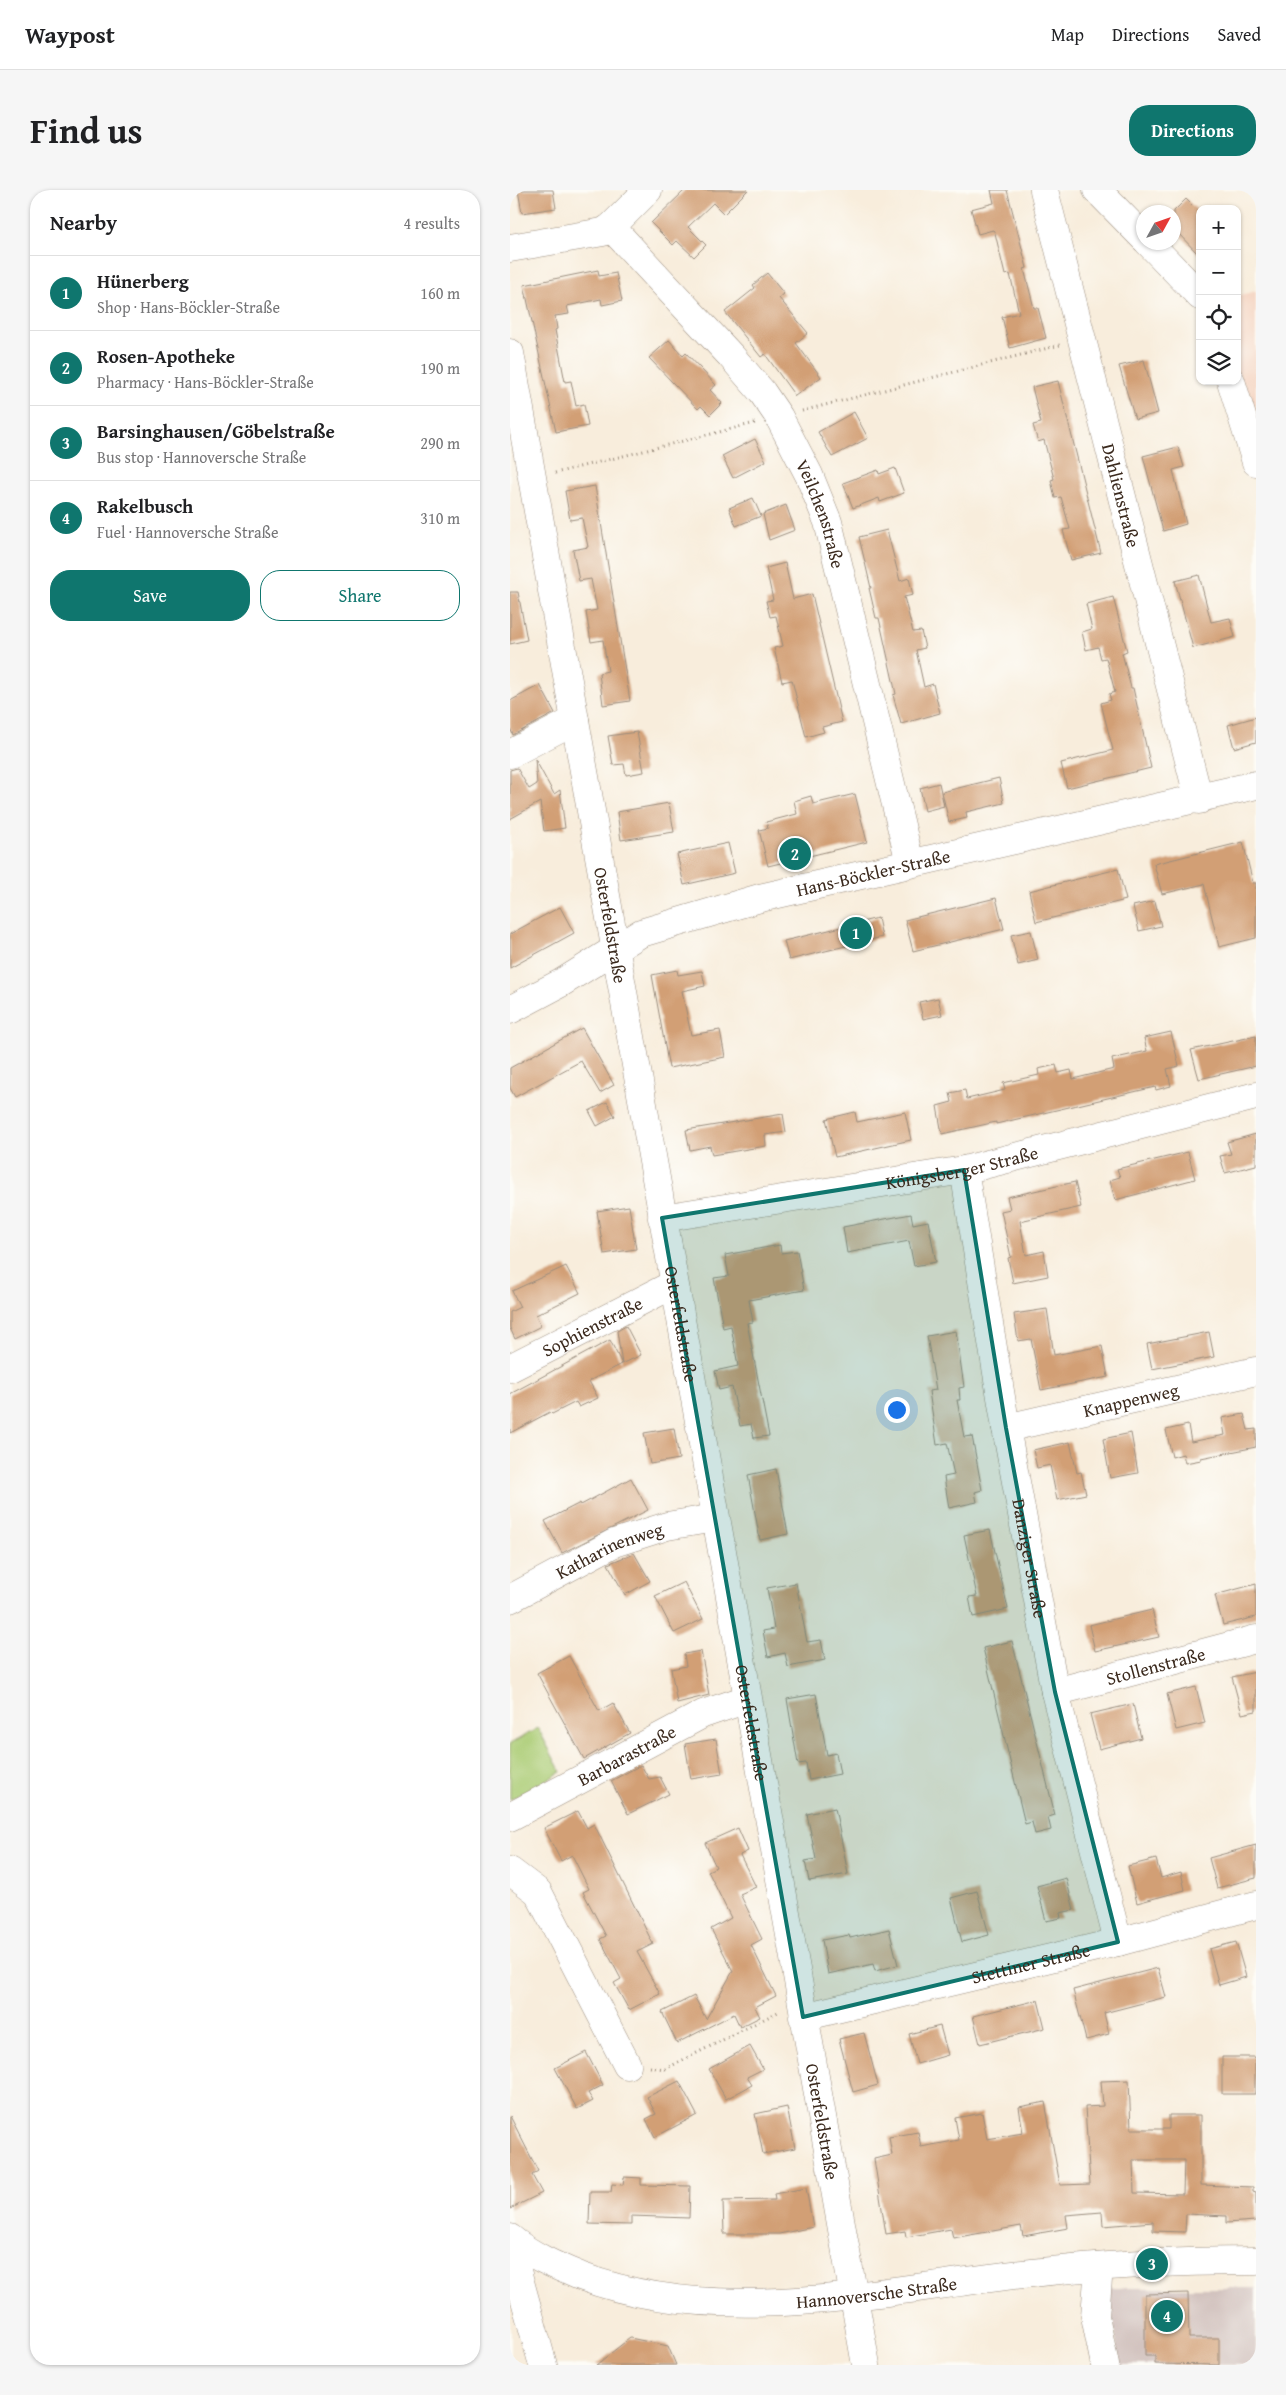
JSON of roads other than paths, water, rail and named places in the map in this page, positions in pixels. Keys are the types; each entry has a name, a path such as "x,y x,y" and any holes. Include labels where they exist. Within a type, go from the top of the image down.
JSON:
{"street":[{"path":"510,248 603,232 611,227 648,190"},
{"name":"Dahlienstraße","path":"1044,190 1199,800"},
{"path":"1097,190 1136,230"},
{"name":"Veilchenstraße","path":"611,227 762,392 779,417 809,475 828,522 910,864"},
{"path":"1156,250 1199,295"},
{"name":"Osterfeldstraße","path":"510,353 801,2009 866,2365"},
{"path":"1232,385 1256,462"},
{"path":"510,754 575,720"},
{"name":"Hans-Böckler-Straße","path":"510,1010 561,983 642,933 760,898 1199,800 1256,785"},
{"name":"Königsberger Straße","path":"662,1218 964,1170 1256,1096"},
{"name":"Danziger Straße","path":"964,1170 1006,1428 1055,1692 1118,1942"},
{"name":"Sophienstraße","path":"510,1368 674,1284"},
{"name":"Knappenweg","path":"1006,1428 1256,1371"},
{"name":"Katharinenweg","path":"510,1600 614,1543 667,1526 715,1518"},
{"name":"Stollenstraße","path":"1055,1692 1256,1639"},
{"name":"Barbarastraße","path":"510,1816 703,1714 747,1699"},
{"path":"510,1871 538,1892 627,2065"},
{"name":"Stettiner Straße","path":"801,2009 1118,1942 1256,1905"},
{"path":"514,2241 517,2271 543,2365"},
{"name":"Hannoversche Straße","path":"514,2241 556,2266 596,2281 639,2293 694,2301 761,2302 852,2295 1099,2267 1256,2261"},
{"path":"1099,2267 1095,2316 1105,2365"}],"place":[{"name":"Rosen-Apotheke","path":"795,854"},
{"name":"Hünerberg","path":"856,933"},
{"name":"Barsinghausen/Göbelstraße","path":"1152,2264"},
{"name":"Rakelbusch","path":"1167,2316"}]}
